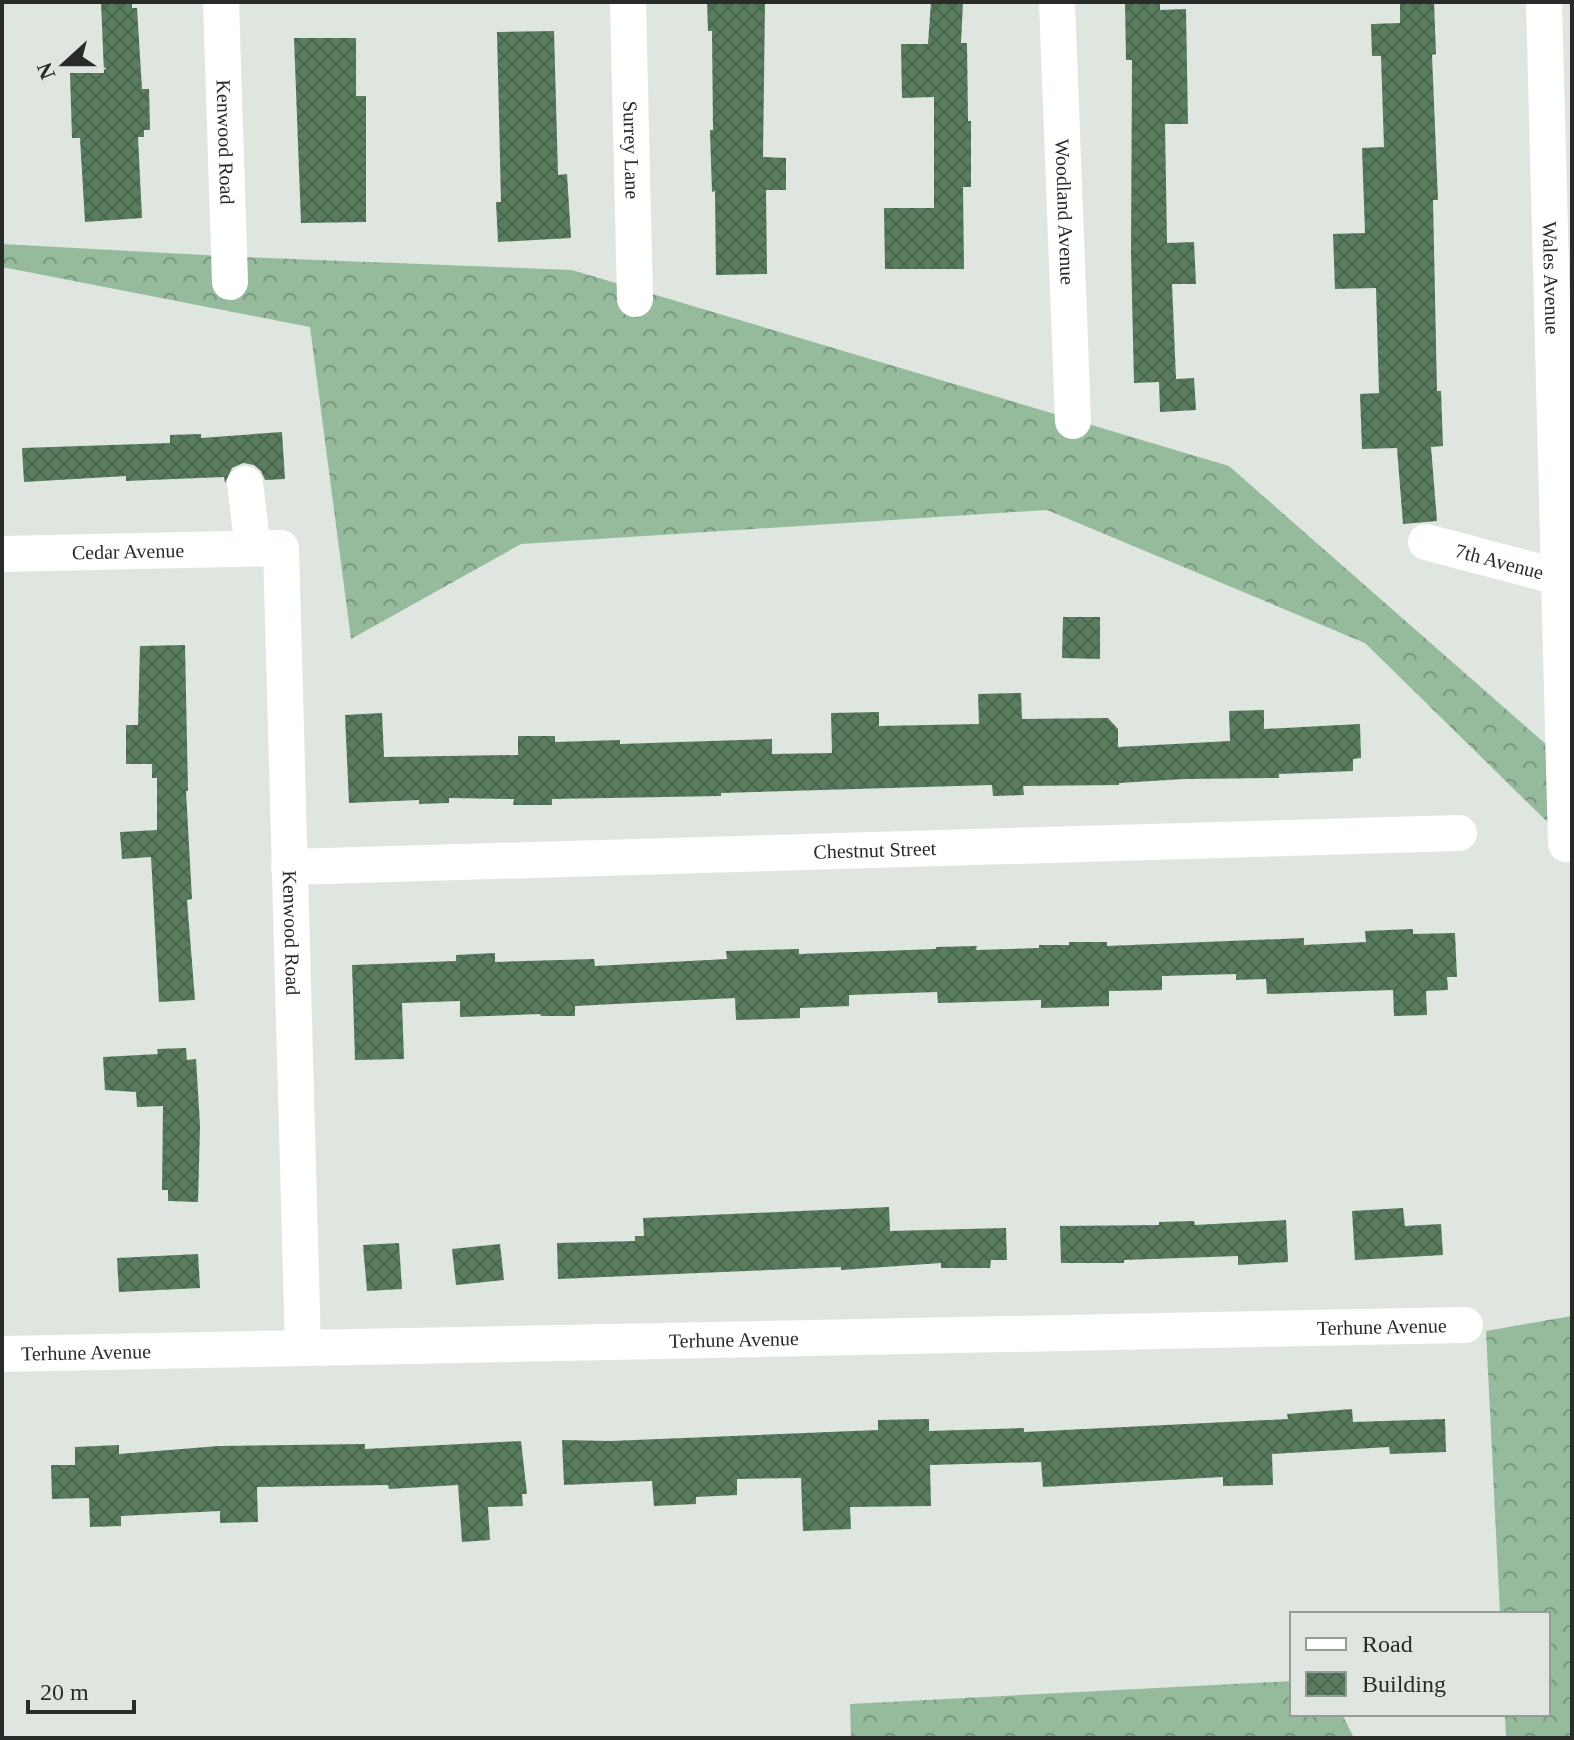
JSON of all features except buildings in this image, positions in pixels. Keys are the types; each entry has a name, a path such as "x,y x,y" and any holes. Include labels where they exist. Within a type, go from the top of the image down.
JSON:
{"street":[{"name":"Kenwood Road","path":"221,2 230,282"},
{"name":"Surrey Lane","path":"628,2 635,299"},
{"name":"Woodland Avenue","path":"1057,2 1073,421"},
{"name":"Wales Avenue","path":"1553,3 1566,577 1566,844"},
{"path":"245,484 253,548"},
{"name":"7th Avenue","path":"1426,542 1566,577"},
{"name":"Kenwood Road","path":"253,548 281,548 303,1348"},
{"name":"Cedar Avenue","path":"2,554 253,548"},
{"name":"Chestnut Street","path":"289,867 1459,833"},
{"name":"Terhune Avenue","path":"2,1354 1465,1325"}],"green space":[{"path":"2,244 572,270 1229,466 1548,746 1572,846 1365,643 1047,510 521,544 351,639 310,327 2,267"},
{"path":"1572,1316 1572,1738 1506,1738 1505,1716 1550,1716 1550,1612 1500,1612 1486,1331"},
{"path":"1290,1681 1290,1716 1343,1716 1354,1738 851,1738 850,1704"}]}
